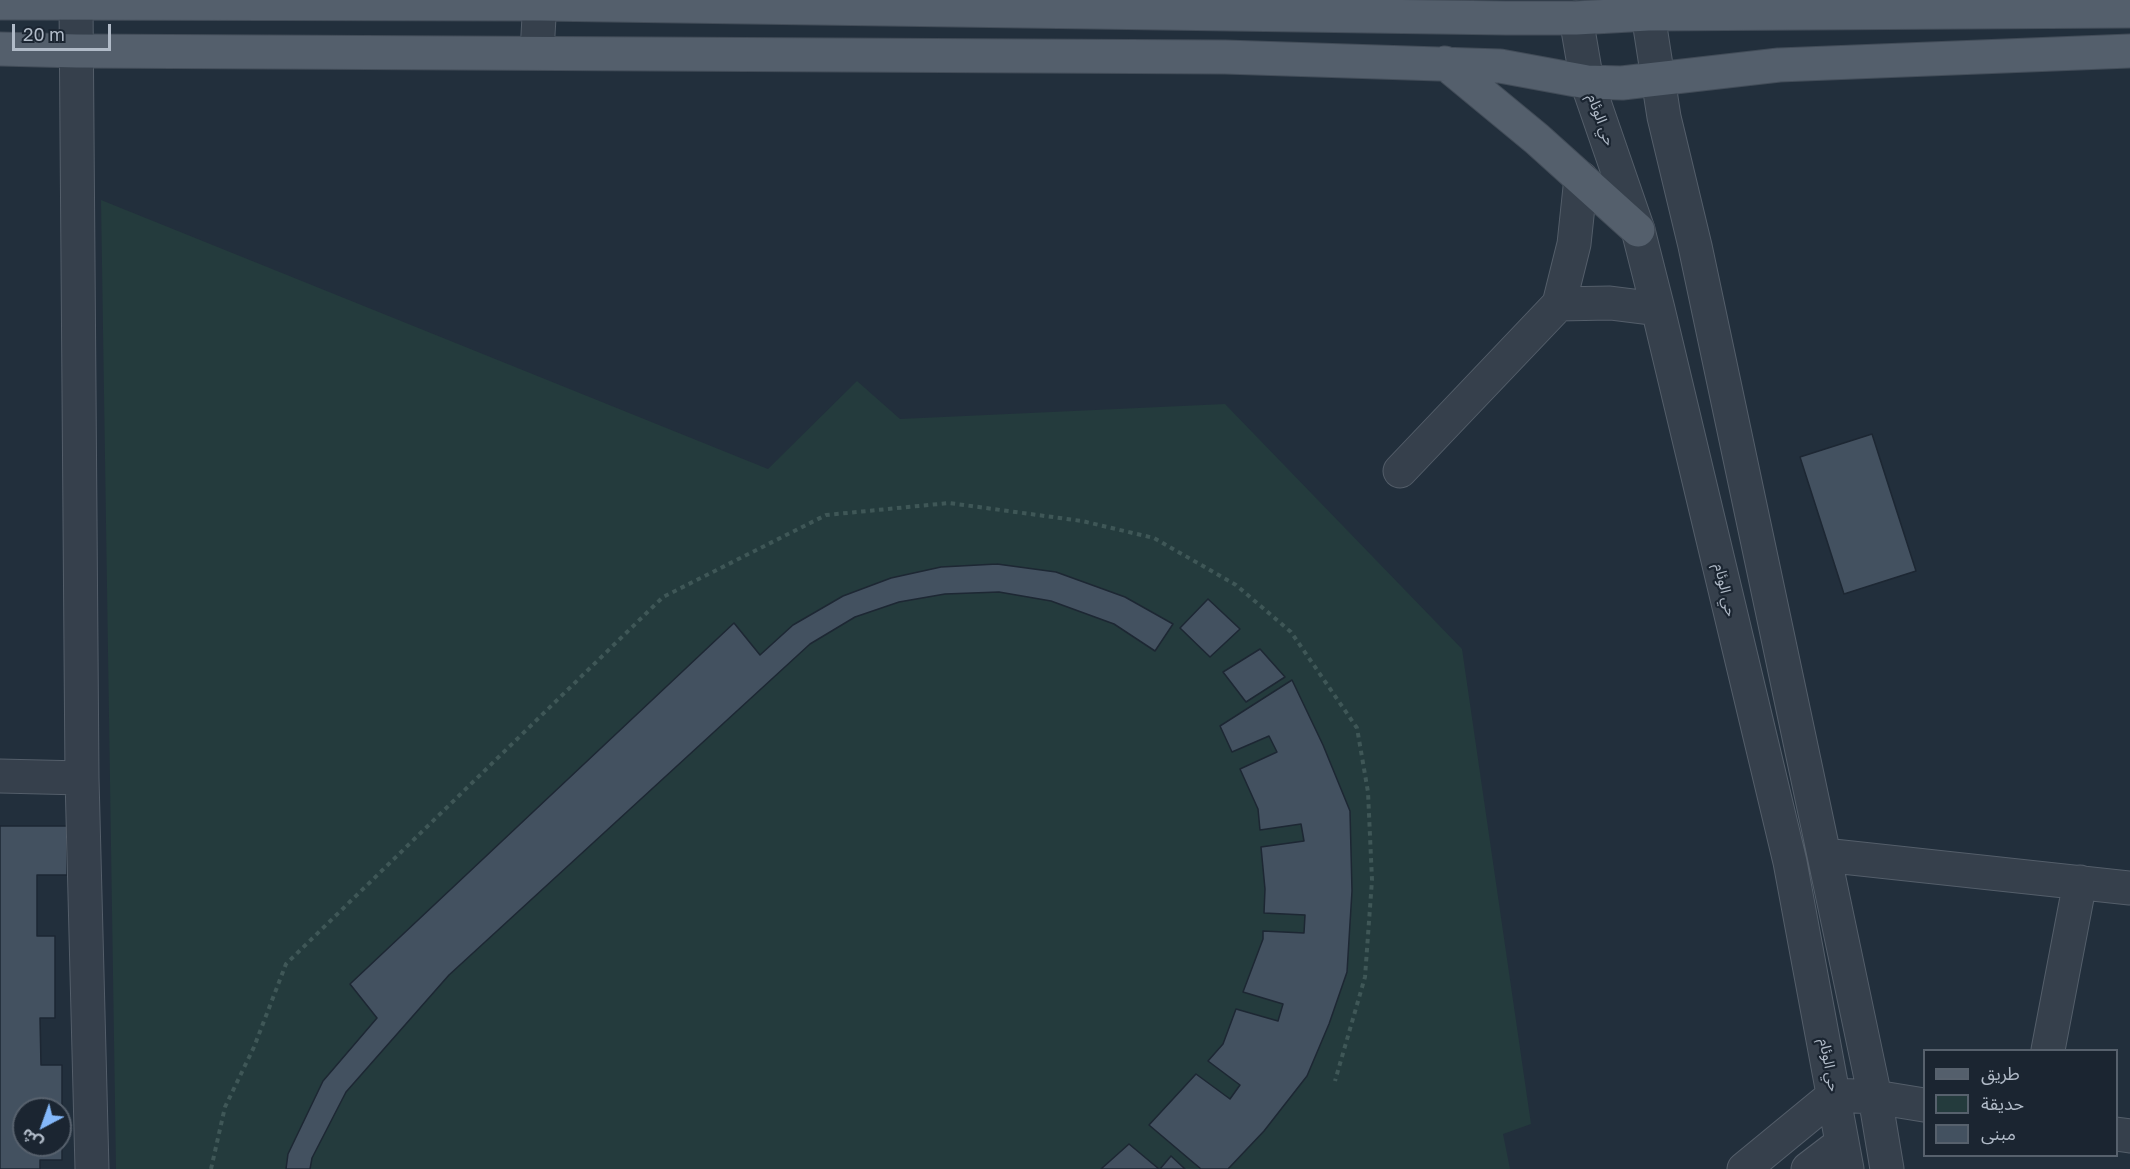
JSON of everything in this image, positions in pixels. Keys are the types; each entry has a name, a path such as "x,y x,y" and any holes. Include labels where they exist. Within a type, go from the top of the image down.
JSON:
{"main road":[{"path":"0,3 540,2 1200,15 1576,18 1648,14 2130,11"},
{"path":"0,49 1214,57 1500,66 1587,82 1622,83 1748,68 1833,62 2130,51"},
{"path":"1445,63 1581,178 1641,243"}],"street":[{"path":"537,52 540,2"},
{"path":"76,3 82,778 92,1169"},
{"path":"1648,14 1657,79 1674,163 1695,246 1824,855 1875,1097 1887,1169"},
{"name":"حي الوئام","path":"1576,18 1587,82 1641,243 1658,309 1790,862 1845,1156"},
{"path":"1400,471 1559,304 1574,244 1581,178"},
{"path":"1641,243 1695,246"},
{"path":"1559,304 1610,303 1658,309"},
{"path":"0,776 82,778"},
{"path":"1824,855 2130,888"},
{"path":"2048,1049 2080,882"},
{"path":"1744,1169 1834,1095 1875,1097 1923,1105"},
{"path":"1808,1169 1845,1156"}],"path":[{"path":"211,1169 225,1107 254,1047 286,964 663,597 826,515 949,503 1082,521 1154,538 1236,585 1292,632 1357,728 1368,792 1372,880 1365,977 1335,1081"}],"green space":[{"path":"101,200 768,469 857,381 900,419 1225,404 1462,649 1531,1124 1503,1134 1510,1169 116,1169"}],"building":[{"path":"1872,434 1916,571 1844,594 1800,457"},
{"path":"997,564 1056,572 1125,597 1173,624 1155,651 1114,624 1051,601 999,592 945,594 899,602 855,617 810,644 449,975 346,1092 312,1158 310,1169 286,1169 288,1154 323,1081 377,1018 350,984 734,623 760,655 793,625 843,596 891,578 941,567"},
{"path":"1208,599 1240,629 1210,657 1180,628"},
{"path":"1260,649 1285,677 1246,702 1223,672"},
{"path":"1292,680 1323,745 1350,811 1352,891 1347,972 1329,1024 1307,1076 1264,1131 1228,1169 1201,1169 1149,1125 1196,1074 1230,1099 1240,1085 1208,1061 1223,1044 1236,1009 1278,1021 1283,1004 1243,992 1263,939 1263,931 1304,933 1305,915 1264,913 1265,889 1261,847 1304,841 1301,824 1260,830 1258,809 1240,769 1277,752 1269,736 1232,752 1220,726"},
{"path":"0,826 67,826 67,875 37,875 37,936 55,936 55,1018 40,1018 41,1065 62,1065 62,1097 12,1097 12,1157 62,1157 62,1160 40,1160 40,1169 0,1169"},
{"path":"1129,1144 1159,1169 1101,1169"},
{"path":"1171,1156 1185,1169 1160,1169"}]}
